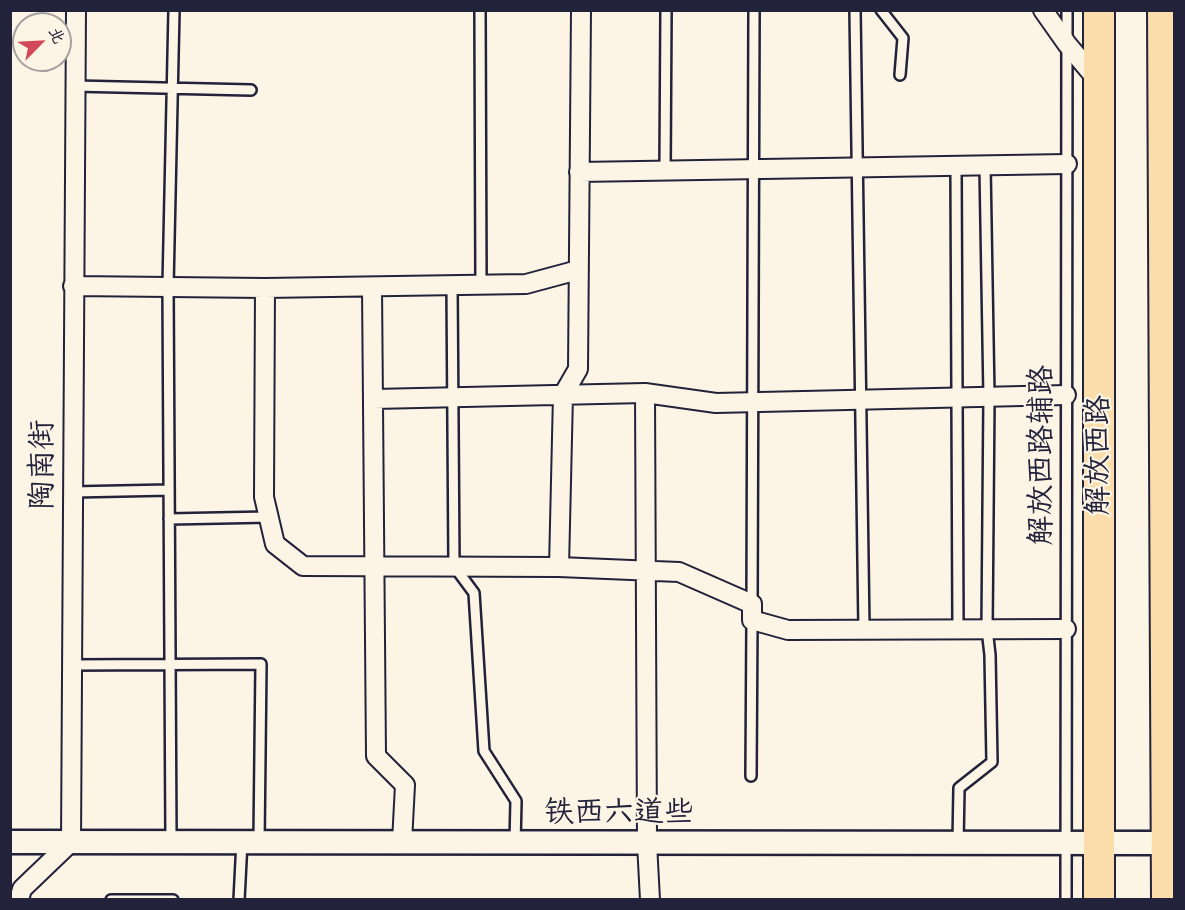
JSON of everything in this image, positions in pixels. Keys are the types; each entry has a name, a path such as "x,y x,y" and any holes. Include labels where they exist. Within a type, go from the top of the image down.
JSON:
{"highway":[{"name":"解放西路","path":"1099,10 1099,900"},
{"path":"1166,14 1167,900"}],"street":[{"name":"陶南街","path":"71,842 76,10"},
{"path":"559,567 564,395 578,369 581,10"},
{"path":"1043,10 1067,44 1099,82"},
{"path":"579,172 1067,164"},
{"path":"73,286 265,288 526,284 579,270"},
{"path":"372,286 376,756 405,785 402,842"},
{"path":"265,288 264,496 275,544 303,566 559,567 679,572 788,630 1066,629"},
{"path":"374,399 645,393 716,403 1066,395"},
{"path":"645,393 647,843 650,900"},
{"name":"铁西六道些","path":"10,842 1066,845 1167,843"},
{"path":"19,900 22,889 71,842"}],"lane":[{"path":"171,841 168,286 174,10"},
{"path":"480,10 482,285"},
{"path":"665,171 666,10"},
{"path":"751,776 754,10"},
{"path":"855,10 864,630"},
{"path":"881,10 903,38 900,75"},
{"name":"解放西路辅路","path":"1066,900 1067,10"},
{"path":"74,86 251,90"},
{"path":"956,166 958,629"},
{"path":"958,844 959,788 992,762 990,655 987,629 989,397 985,166"},
{"path":"452,285 454,566 474,593 484,751 516,801 515,843"},
{"path":"72,492 169,490"},
{"path":"169,519 269,517"},
{"path":"72,665 261,664 250,842 239,900"},
{"path":"111,900 173,900"}]}
